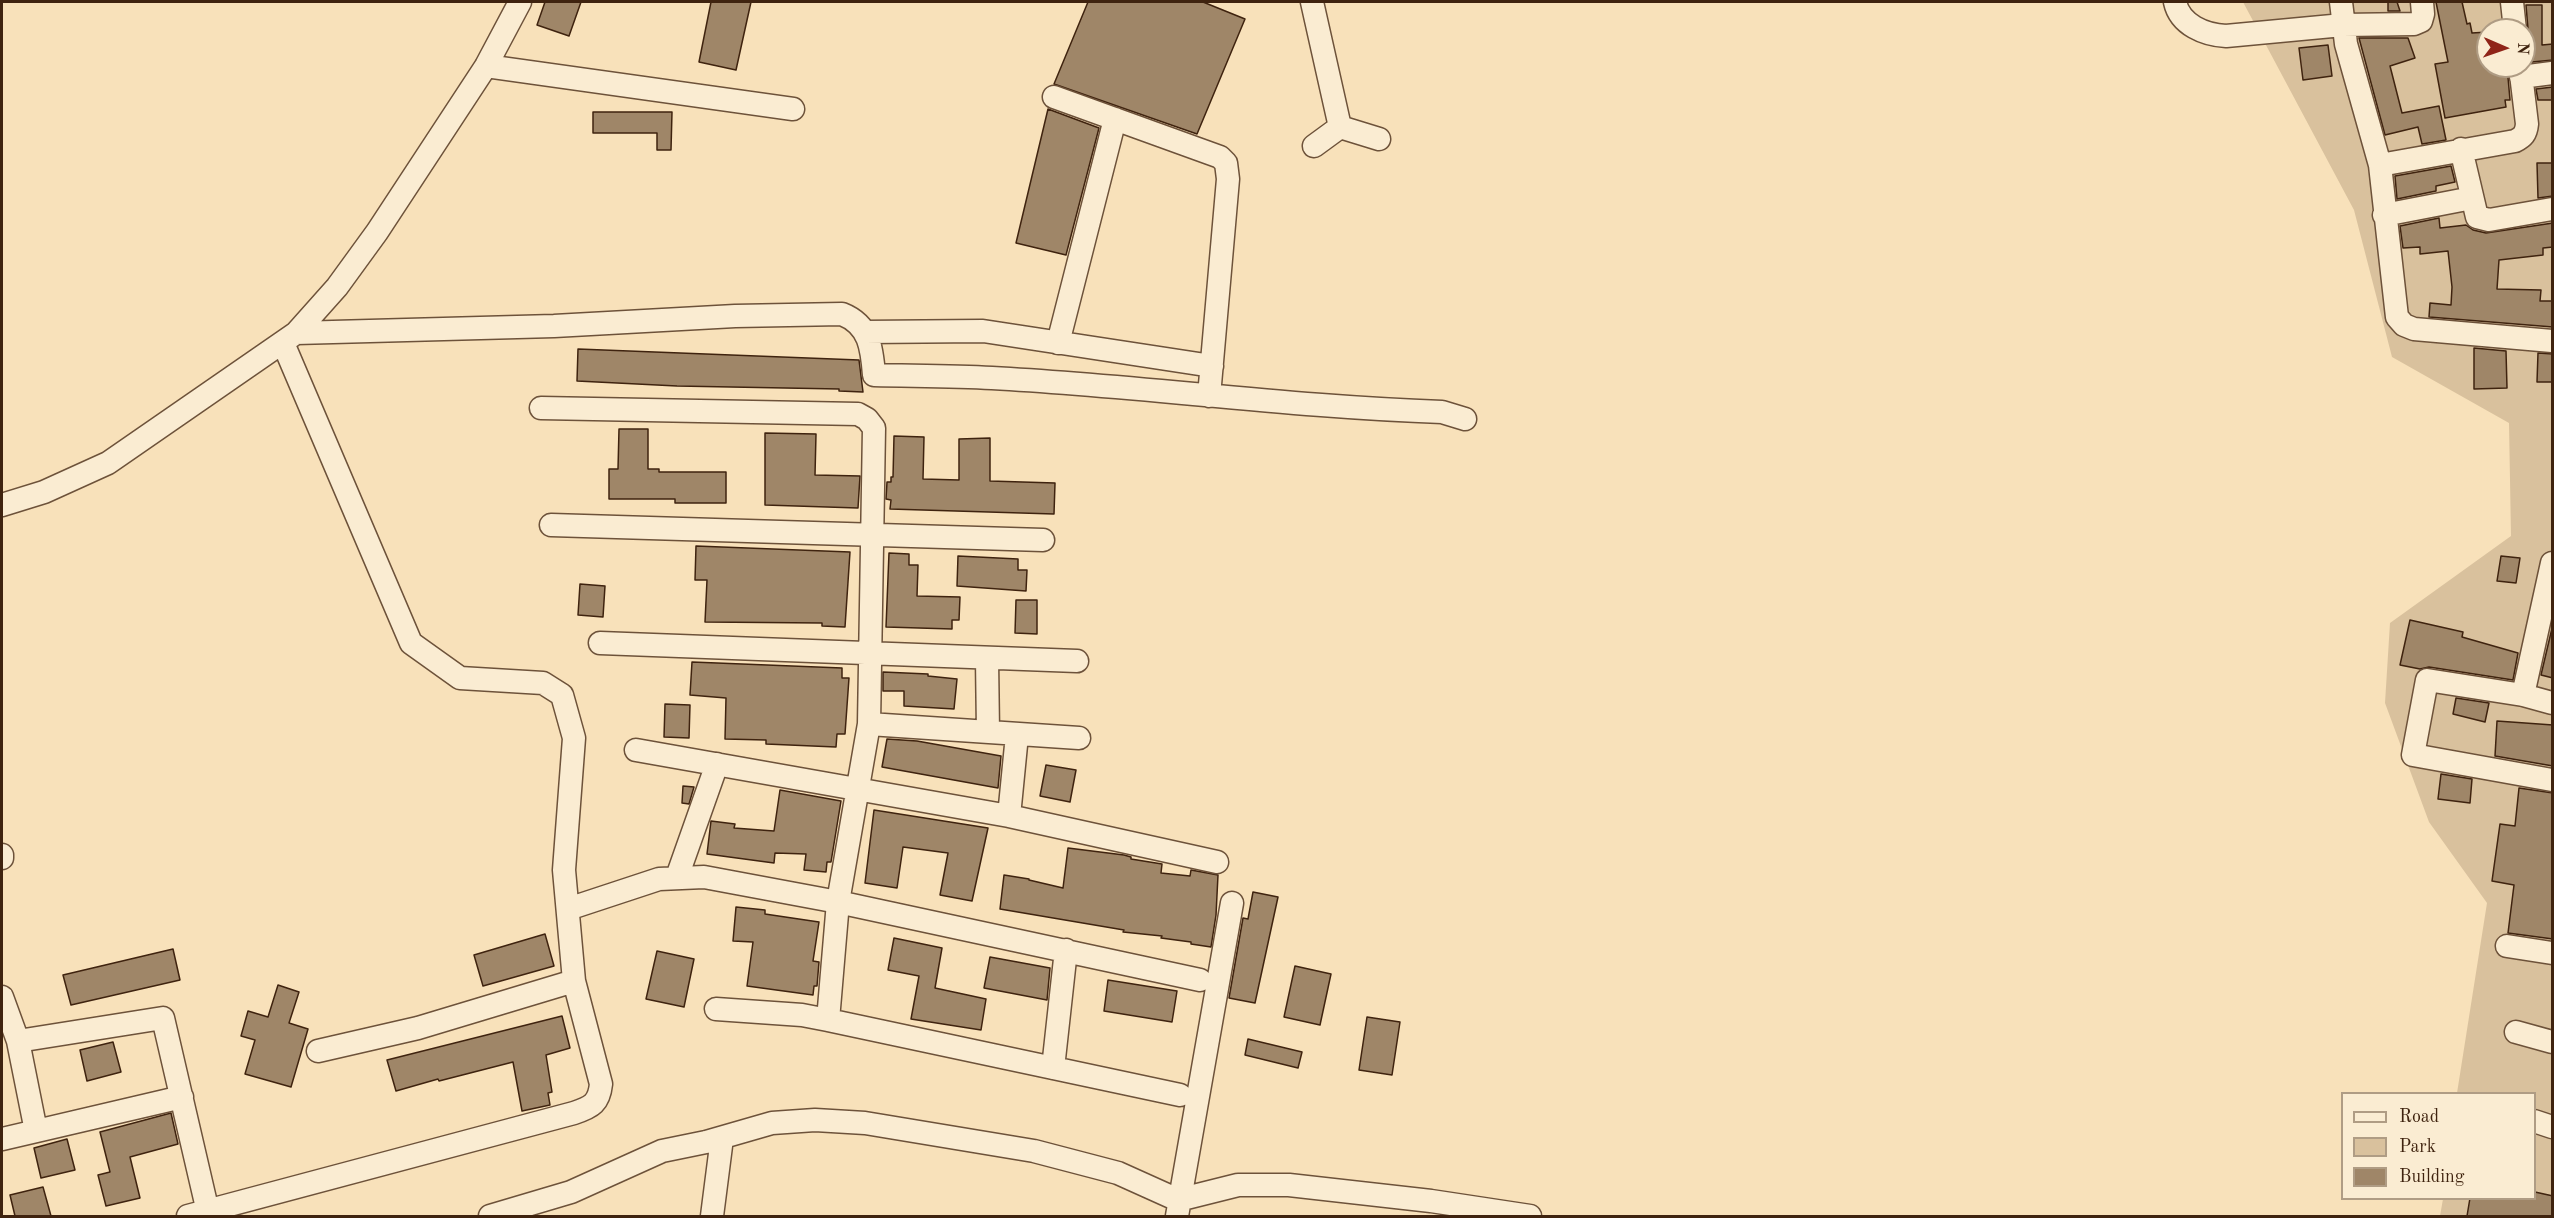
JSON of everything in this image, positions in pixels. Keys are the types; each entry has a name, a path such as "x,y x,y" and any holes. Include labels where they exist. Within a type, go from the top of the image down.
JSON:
{"street":[{"path":"2,505 44,492 108,463 289,338 337,287 377,232 486,66 520,2"},
{"path":"1312,2 1340,127"},
{"path":"2175,2 2194,29 2211,36 2343,26 2414,24 2421,21 2422,2"},
{"path":"2341,2 2343,26 2380,165 2397,317 2404,325 2414,328 2553,341"},
{"path":"2512,2 2514,18"},
{"path":"486,66 793,109"},
{"path":"2536,72 2553,74"},
{"path":"2380,165 2515,141 2523,137 2527,132 2527,124 2521,78"},
{"path":"1054,97 1220,157 1226,163 1228,179 1209,396"},
{"path":"1058,343 1115,119"},
{"path":"1340,127 1379,139"},
{"path":"1314,146 1340,127"},
{"path":"2461,149 2477,217 2483,219 2553,209"},
{"path":"2384,215 2472,198"},
{"path":"289,338 735,316 842,315 851,318 869,338 874,375 991,378 1442,412 1465,419"},
{"path":"865,332 983,331 1212,366"},
{"path":"18,1041 163,1018 182,1097 198,1214 592,1107 599,1097 601,1084 574,981 564,870 574,738 562,695 543,683 460,678 411,643 289,338"},
{"path":"541,408 858,414 867,419 874,428 869,724 838,902 828,1020"},
{"path":"551,525 1043,540"},
{"path":"2523,695 2553,563"},
{"path":"600,643 1077,661"},
{"path":"987,659 987,732"},
{"path":"2553,703 2523,695 2427,680 2413,756 2553,780"},
{"path":"869,724 1079,738"},
{"path":"1009,816 1017,735"},
{"path":"636,750 1009,816 1217,862"},
{"path":"677,877 717,764"},
{"path":"568,909 659,879 704,877 838,902 1200,980"},
{"path":"1178,1208 1232,903"},
{"path":"2508,946 2553,953"},
{"path":"1053,1068 1066,950"},
{"path":"318,1051 418,1028 574,981"},
{"path":"2,997 18,1041 36,1131"},
{"path":"716,1009 828,1020 1180,1095"},
{"path":"2516,1032 2553,1042"},
{"path":"2,1139 182,1097"},
{"path":"490,1216 571,1192 662,1151 722,1138 772,1123 815,1120 865,1123 1034,1151 1118,1173 1178,1208"},
{"path":"2536,1121 2553,1127"},
{"path":"712,1216 722,1138"},
{"path":"1178,1208 1238,1185 1289,1185 1431,1201 1530,1216"}],"green space":[{"path":"2243,2 2552,2 2552,1216 2440,1216 2443,1200 2536,1200 2536,1092 2457,1092 2487,903 2429,822 2385,703 2390,623 2511,536 2509,423 2392,357 2354,210"}],"building":[{"path":"545,2 581,2 569,36 537,25"},
{"path":"711,2 751,2 736,70 699,62"},
{"path":"1088,2 1203,2 1245,19 1197,134 1054,84"},
{"path":"2388,2 2397,2 2400,11 2388,11"},
{"path":"2436,2 2462,2 2467,24 2470,23 2472,33 2476,33 2476,78 2508,78 2510,100 2505,100 2506,107 2445,118 2435,64 2448,62"},
{"path":"2526,5 2542,5 2542,45 2553,44 2553,60 2536,62 2536,18 2527,18"},
{"path":"2359,38 2408,38 2415,58 2390,66 2402,113 2439,106 2446,140 2422,144 2418,127 2385,135"},
{"path":"2328,45 2332,76 2303,80 2299,48"},
{"path":"2553,87 2553,100 2538,100 2536,89"},
{"path":"1048,109 1099,128 1066,255 1016,243"},
{"path":"593,112 672,112 671,150 657,150 657,133 593,133"},
{"path":"2537,163 2553,163 2553,196 2538,198"},
{"path":"2451,166 2455,182 2436,186 2436,191 2397,199 2395,176"},
{"path":"2439,218 2440,228 2466,225 2473,230 2486,233 2553,223 2553,247 2543,248 2543,255 2499,260 2497,289 2541,290 2540,301 2553,301 2553,327 2429,317 2430,303 2451,305 2452,287 2448,251 2420,254 2420,247 2403,248 2400,226"},
{"path":"2474,348 2506,351 2507,388 2474,389"},
{"path":"578,349 859,360 863,392 839,391 839,389 677,386 577,381"},
{"path":"2538,353 2553,354 2553,382 2537,382"},
{"path":"619,429 648,429 648,469 659,469 659,472 726,472 726,503 675,503 675,499 609,499 609,469 618,469"},
{"path":"765,433 816,434 815,475 860,476 858,508 765,505"},
{"path":"894,436 924,437 923,479 959,480 959,439 990,438 990,481 1055,483 1054,514 890,509 891,500 886,499 887,482 891,482 891,477 893,477"},
{"path":"696,546 850,552 845,627 822,626 822,623 705,622 707,580 695,580"},
{"path":"889,553 909,554 909,565 918,565 917,596 960,597 959,620 952,620 952,629 886,627"},
{"path":"958,556 1018,559 1018,570 1027,570 1026,591 957,586"},
{"path":"2501,556 2520,558 2516,583 2497,581"},
{"path":"580,584 605,586 603,617 578,615"},
{"path":"1016,600 1037,600 1037,634 1015,633"},
{"path":"2410,620 2463,632 2462,637 2518,653 2513,680 2429,667 2420,669 2400,665"},
{"path":"2553,624 2553,678 2541,675"},
{"path":"692,662 842,668 842,678 849,678 845,734 837,734 836,747 766,744 766,740 725,739 726,698 690,695"},
{"path":"883,672 928,674 928,676 957,679 954,709 904,706 904,691 883,691"},
{"path":"2456,698 2489,703 2485,722 2453,714"},
{"path":"665,704 690,705 689,738 664,737"},
{"path":"2497,721 2553,725 2553,766 2495,756"},
{"path":"887,739 917,741 1001,756 998,788 882,767"},
{"path":"1046,765 1076,770 1070,802 1040,796"},
{"path":"2441,774 2472,779 2470,803 2438,799"},
{"path":"683,786 694,787 689,804 682,803"},
{"path":"2519,788 2553,793 2553,939 2508,933 2514,885 2492,881 2500,824 2515,826"},
{"path":"780,790 841,801 831,862 827,862 826,872 804,870 806,854 775,853 774,863 707,854 711,821 735,824 734,828 774,831"},
{"path":"874,810 988,828 972,901 940,895 948,853 903,847 897,888 865,883"},
{"path":"1068,848 1124,855 1131,859 1162,864 1161,873 1190,876 1191,870 1218,875 1216,915 1211,947 1161,938 1162,936 1123,932 1124,930 1000,909 1004,875 1063,888"},
{"path":"1253,892 1278,897 1255,1003 1229,998 1243,918 1248,919"},
{"path":"736,907 765,910 765,914 819,922 813,961 819,962 817,986 814,986 813,995 747,986 753,942 733,941"},
{"path":"545,934 554,966 483,986 474,955"},
{"path":"894,938 942,948 935,988 986,999 981,1030 911,1019 919,976 888,970"},
{"path":"173,949 180,980 71,1005 63,975"},
{"path":"657,951 694,959 684,1007 646,999"},
{"path":"990,957 1050,968 1047,1000 984,988"},
{"path":"1295,966 1331,974 1320,1025 1284,1017"},
{"path":"1108,980 1177,991 1172,1022 1104,1011"},
{"path":"278,985 299,992 289,1023 308,1029 291,1087 245,1074 255,1040 241,1036 248,1011 268,1017"},
{"path":"562,1016 570,1048 546,1055 552,1092 548,1093 550,1105 522,1111 513,1062 396,1091 387,1060"},
{"path":"1367,1017 1400,1022 1392,1075 1359,1070"},
{"path":"1248,1039 1302,1052 1298,1068 1245,1055"},
{"path":"113,1042 121,1072 87,1081 80,1050"},
{"path":"171,1113 178,1144 130,1157 140,1198 106,1206 98,1175 110,1172 100,1132"},
{"path":"67,1139 75,1170 41,1178 34,1148"},
{"path":"43,1187 51,1216 15,1216 10,1195"},
{"path":"2536,1192 2553,1196 2553,1216 2467,1216 2470,1200 2536,1200"}]}
